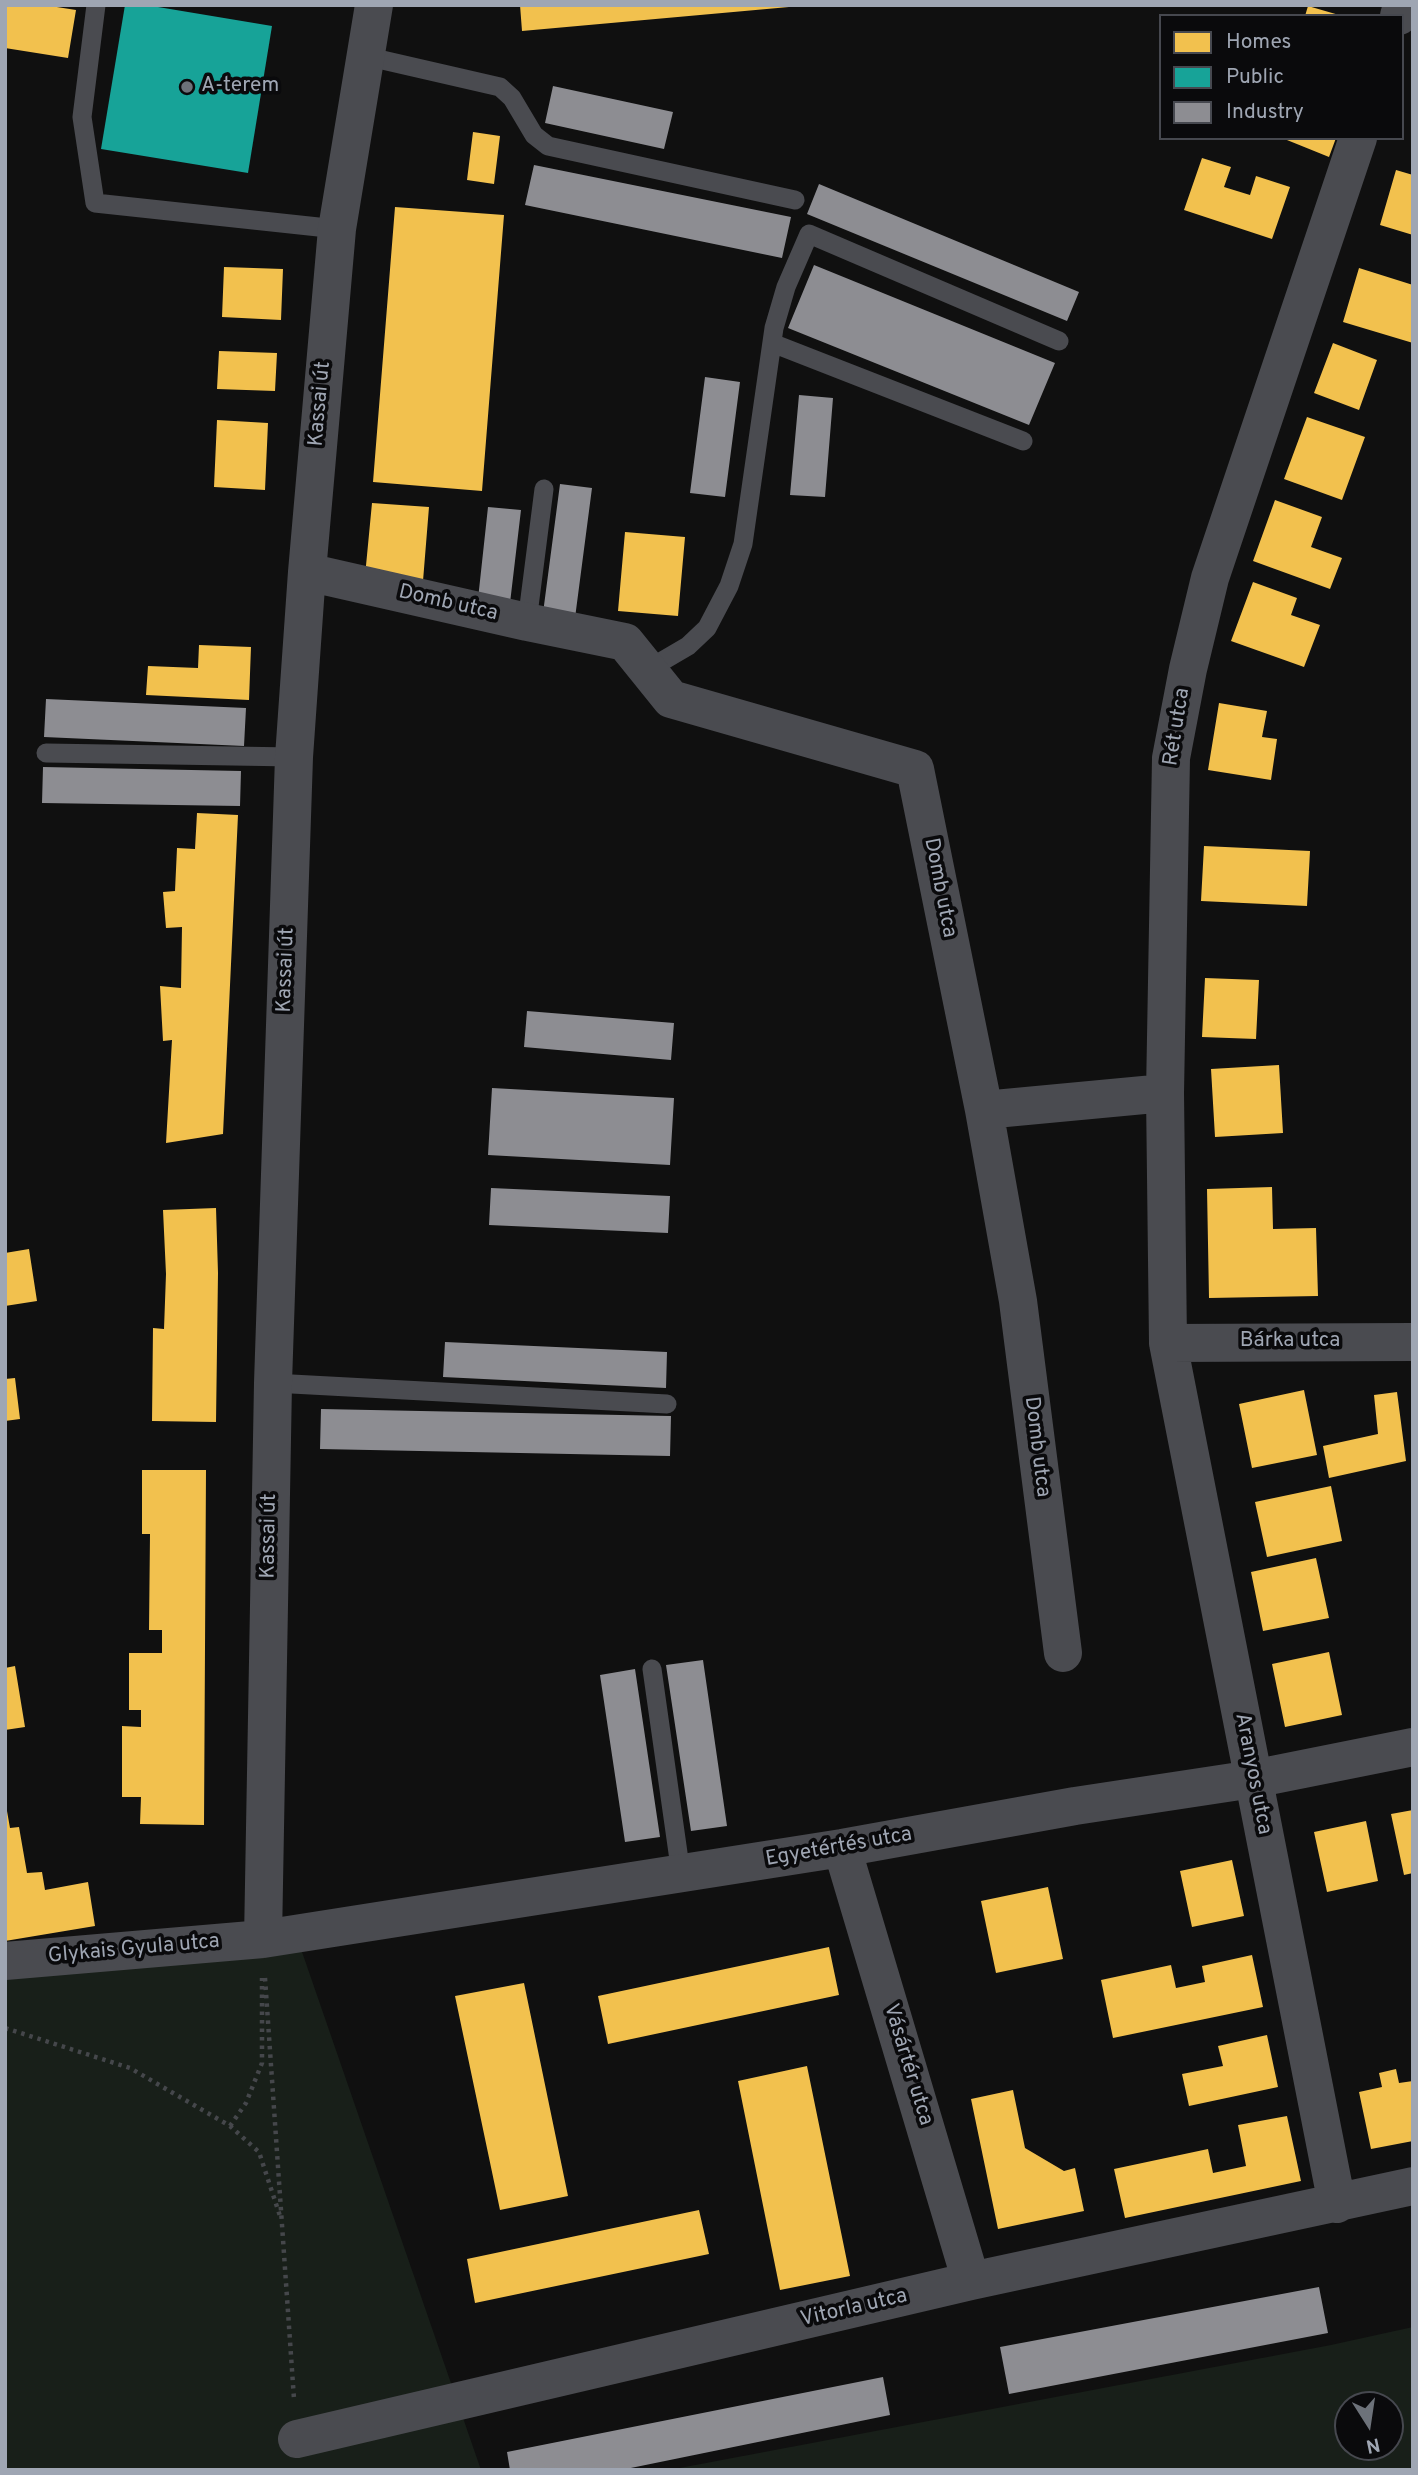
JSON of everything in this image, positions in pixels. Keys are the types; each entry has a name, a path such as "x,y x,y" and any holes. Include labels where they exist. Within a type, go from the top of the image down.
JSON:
{"street":[{"name":"Kassai út","path":"262,1939 273,1383 294,757 337,229 374,5"},
{"name":"Rét utca","path":"1168,1343 1166,1093 1171,758 1188,669 1210,578 1356,140"},
{"name":"Domb utca","path":"307,572 625,642 671,699 915,769 984,1110 1018,1301 1063,1653"},
{"path":"984,1110 1166,1093"},
{"name":"Bárka utca","path":"1168,1343 1413,1342"},
{"name":"Aranyos utca","path":"1168,1343 1337,2204"},
{"name":"Egyetértés utca","path":"262,1939 842,1849 1075,1806 1253,1779 1413,1746"},
{"name":"Vásártér utca","path":"842,1849 971,2281"},
{"name":"Glykais Gyula utca","path":"5,1961 262,1939"},
{"name":"Vitorla utca","path":"297,2440 971,2281 1413,2186"}],"lane":[{"path":"96,5 82,117 95,203 337,229"},
{"path":"365,56 500,87 512,98 534,135 548,146 794,200"},
{"path":"647,670 688,646 706,628 729,586 743,544 774,328 786,287 809,234 1059,341"},
{"path":"772,343 1023,441"},
{"path":"527,622 544,489"},
{"path":"46,753 294,757"},
{"path":"273,1383 667,1404"},
{"path":"652,1669 681,1874"}],"path":[{"path":"230,2126 246,2103 262,2063 262,1939"},
{"path":"262,1939 297,2440"},
{"path":"5,2028 130,2068 230,2126 259,2152 283,2223"}],"shaded area":[{"path":"291,1920 481,2470 5,2470 5,1950"},
{"path":"1413,2327 1413,2470 669,2470 1331,2345"}],"building: Homes":[{"path":"5,5 44,5 76,10 68,58 5,48"},
{"path":"520,5 789,5 789,7 522,31"},
{"path":"1308,6 1336,14 1306,14"},
{"path":"473,132 500,136 494,184 467,180"},
{"path":"1287,140 1335,140 1329,157"},
{"path":"1202,158 1231,167 1224,187 1250,195 1256,176 1290,187 1272,239 1184,210"},
{"path":"1396,170 1413,175 1413,235 1380,225"},
{"path":"395,207 504,215 482,491 373,482"},
{"path":"224,267 283,269 281,320 222,317"},
{"path":"1359,268 1413,285 1413,343 1343,322"},
{"path":"1333,343 1377,360 1359,410 1314,393"},
{"path":"219,351 277,353 275,391 217,389"},
{"path":"1307,417 1365,437 1342,500 1284,479"},
{"path":"217,420 268,423 265,490 214,487"},
{"path":"1275,500 1322,517 1311,547 1342,558 1330,589 1253,561"},
{"path":"372,503 429,507 423,581 365,576"},
{"path":"625,532 685,537 678,616 618,611"},
{"path":"1253,582 1297,598 1291,615 1320,625 1304,667 1231,641"},
{"path":"199,645 251,647 249,700 146,695 148,666 198,668"},
{"path":"1219,703 1267,711 1262,737 1277,739 1271,780 1208,770"},
{"path":"197,813 238,815 223,1134 166,1143 172,1040 163,1041 160,986 181,988 182,927 166,928 163,892 175,891 177,848 195,849"},
{"path":"1204,846 1310,851 1307,906 1201,901"},
{"path":"1205,978 1259,980 1256,1039 1202,1037"},
{"path":"1279,1065 1283,1133 1215,1137 1211,1069"},
{"path":"1272,1187 1273,1229 1316,1228 1318,1296 1209,1298 1207,1189"},
{"path":"216,1208 216,1422 152,1421 153,1328 164,1329 166,1274 163,1210"},
{"path":"29,1249 37,1301 5,1306 5,1253"},
{"path":"15,1378 20,1419 5,1421 5,1379"},
{"path":"1304,1390 1317,1455 1252,1468 1239,1404"},
{"path":"1397,1392 1406,1461 1329,1478 1323,1446 1378,1434 1374,1395"},
{"path":"142,1470 206,1470 204,1825 140,1824 141,1797 122,1797 122,1726 141,1727 141,1710 129,1710 129,1653 162,1653 162,1630 149,1630 150,1534 142,1534"},
{"path":"1331,1486 1342,1541 1267,1557 1255,1502"},
{"path":"1316,1558 1329,1618 1263,1631 1251,1572"},
{"path":"1329,1652 1342,1715 1285,1727 1272,1664"},
{"path":"15,1666 25,1727 5,1730 5,1668"},
{"path":"1413,1810 1413,1873 1404,1875 1391,1814"},
{"path":"7,1811 10,1828 19,1827 27,1873 42,1872 45,1890 88,1882 95,1926 5,1941"},
{"path":"1366,1821 1378,1881 1327,1892 1314,1832"},
{"path":"1232,1860 1244,1916 1192,1927 1180,1871"},
{"path":"1048,1887 1063,1959 996,1973 981,1901"},
{"path":"829,1947 839,1995 608,2044 598,1996"},
{"path":"1252,1955 1263,2007 1113,2038 1101,1980 1171,1965 1176,1988 1205,1982 1202,1966"},
{"path":"524,1983 568,2196 500,2210 455,1996"},
{"path":"1267,2035 1278,2087 1189,2106 1182,2074 1223,2066 1218,2046"},
{"path":"807,2066 850,2276 780,2290 738,2081"},
{"path":"1396,2069 1399,2083 1413,2081 1413,2141 1371,2149 1359,2092 1382,2087 1379,2073"},
{"path":"1013,2090 1025,2148 1064,2171 1075,2168 1084,2211 998,2229 971,2099"},
{"path":"1287,2116 1301,2181 1125,2218 1114,2169 1208,2149 1213,2173 1246,2166 1238,2125"},
{"path":"699,2210 709,2254 475,2303 467,2259"}],"building: Public":[{"name":"A-terem","path":"125,5 146,5 272,26 248,173 101,149"}],"building: Industry":[{"path":"553,86 673,112 664,149 545,123"},
{"path":"534,165 791,217 782,258 525,205"},
{"path":"819,184 1079,292 1067,321 807,214"},
{"path":"814,265 1055,363 1029,425 788,328"},
{"path":"705,377 740,382 725,497 690,493"},
{"path":"799,395 833,398 825,497 790,495"},
{"path":"560,484 592,488 575,618 543,613"},
{"path":"488,507 521,510 510,603 478,599"},
{"path":"46,699 246,708 244,746 44,737"},
{"path":"43,767 241,771 240,806 42,803"},
{"path":"527,1011 674,1023 671,1060 524,1047"},
{"path":"492,1088 674,1098 670,1165 488,1155"},
{"path":"491,1188 670,1196 668,1233 489,1225"},
{"path":"445,1342 667,1352 666,1388 443,1377"},
{"path":"321,1409 671,1416 670,1456 320,1449"},
{"path":"703,1660 727,1826 691,1831 666,1665"},
{"path":"635,1669 660,1837 625,1842 600,1675"},
{"path":"1319,2287 1328,2333 1009,2394 1000,2347"},
{"path":"883,2377 890,2415 621,2470 510,2470 507,2452"}],"place":[{"name":"A-terem","path":"187,87"}]}
